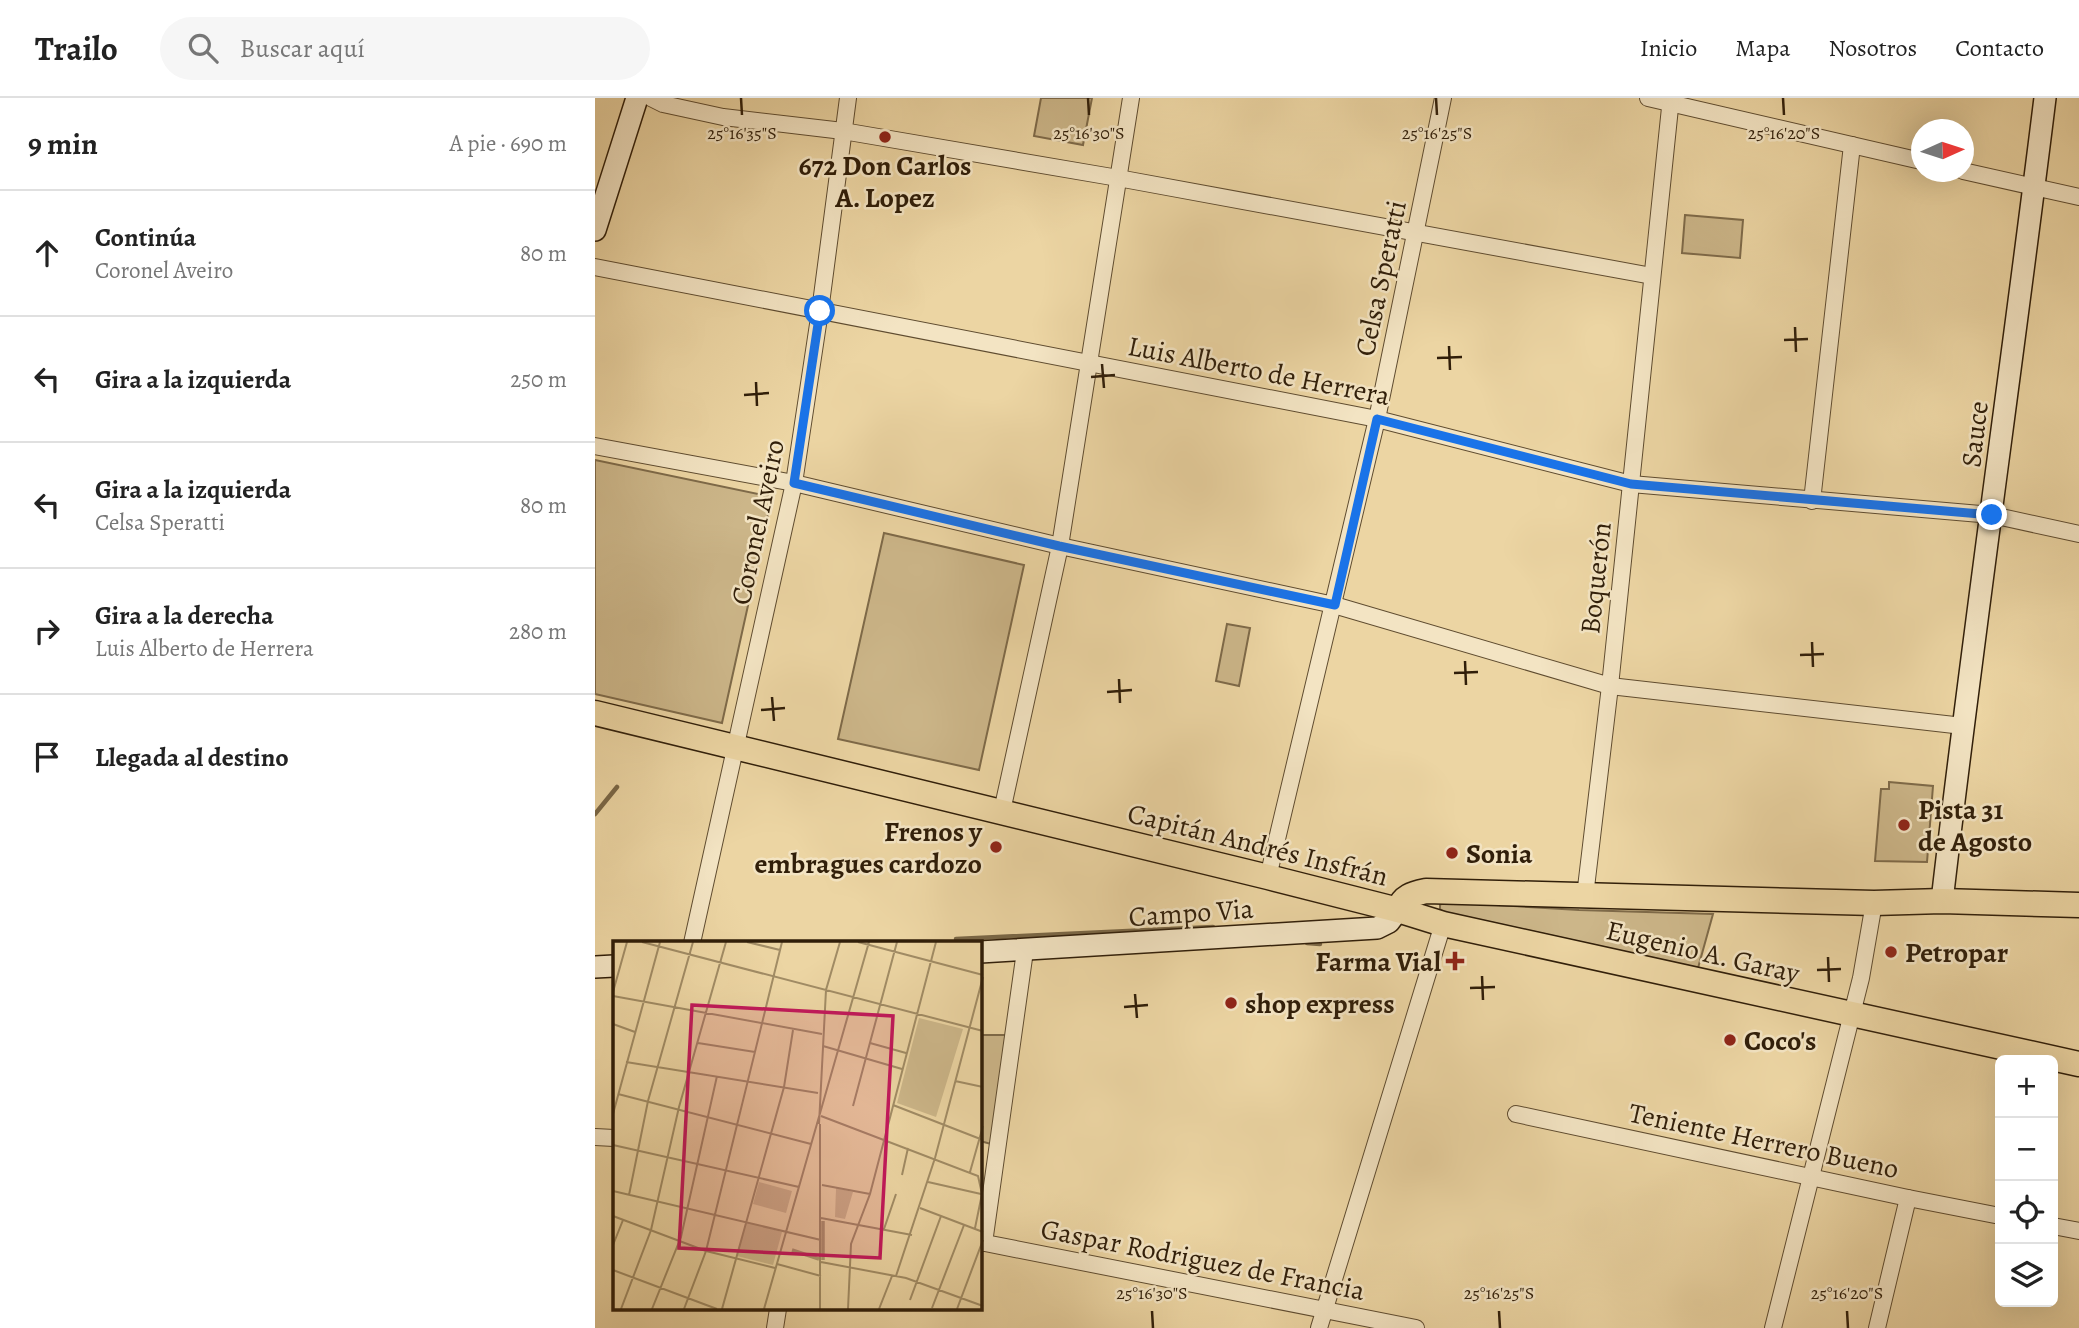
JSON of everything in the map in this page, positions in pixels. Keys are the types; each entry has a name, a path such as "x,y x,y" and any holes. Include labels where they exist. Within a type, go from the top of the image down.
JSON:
{"main road":[{"name":"Capitán Andrés Insfrán","path":"595,713 1398,910 1401,901 1413,893 1426,891 1874,904 1942,901 2079,905"},
{"name":"Eugenio A. Garay","path":"1398,910 1443,925 2079,1064"}],"street":[{"path":"595,230 637,98"},
{"path":"651,98 663,104 723,117 843,131 1118,178 1652,276"},
{"name":"Coronel Aveiro","path":"735,746 794,483 848,98"},
{"path":"1002,811 1059,546 1131,98"},
{"name":"Celsa Speratti","path":"1268,877 1335,605 1444,98"},
{"path":"1648,98 1671,101 1911,159"},
{"name":"Sauce","path":"1942,901 2045,98"},
{"name":"Boquerón","path":"1585,896 1610,685 1671,101"},
{"path":"1812,501 1852,145"},
{"path":"1974,173 2079,197"},
{"name":"Luis Alberto de Herrera","path":"595,267 1377,419 1631,484 1992,515 2079,534"},
{"path":"595,446 794,483 1059,546 1335,605 1610,685 1963,726"},
{"path":"692,941 735,746"},
{"path":"1773,1328 1861,978 1874,904"},
{"name":"Campo Via","path":"982,952 1377,928 1389,922 1398,910"},
{"path":"1319,1328 1443,925"},
{"path":"982,1242 1025,951"},
{"path":"595,967 613,966"},
{"name":"Teniente Herrero Bueno","path":"1516,1114 1995,1215"},
{"path":"595,1137 613,1138"},
{"path":"1877,1328 1908,1198"},
{"path":"2058,1227 2079,1231"},
{"name":"Gaspar Rodriguez de Francia","path":"982,1242 1416,1328"},
{"path":"775,1328 778,1310"}],"shaded area":[{"path":"1041,98 1092,98 1083,145 1034,136"},
{"path":"1685,215 1743,220 1740,258 1682,253"},
{"path":"595,460 772,497 722,723 595,694"},
{"path":"884,533 1024,565 979,770 838,739"},
{"path":"1227,624 1250,628 1239,686 1216,681"},
{"name":"Pista 31 de Agosto","path":"1889,782 1933,786 1927,862 1875,861 1881,789 1889,789"},
{"path":"1445,902 1713,914 1698,968 1444,912 1440,905"},
{"path":"982,1035 1009,1035 991,1144 982,1142"}],"waterway":[{"path":"595,814 617,787"},
{"path":"956,939 1213,927"},
{"path":"1307,943 1320,944"}],"place":[{"name":"672 Don Carlos A. Lopez","path":"885,137"},
{"name":"Pista 31 de Agosto","path":"1904,825"},
{"name":"Frenos y embragues cardozo","path":"996,847"},
{"name":"Sonia","path":"1452,853"},
{"name":"Petropar","path":"1891,952"},
{"name":"Farma Vial","path":"1455,961"},
{"name":"shop express","path":"1231,1003"},
{"name":"Coco's","path":"1730,1040"}],"route":[{"path":"820,311 794,483 1059,546 1335,605 1377,419 1631,484 1992,515"}]}
